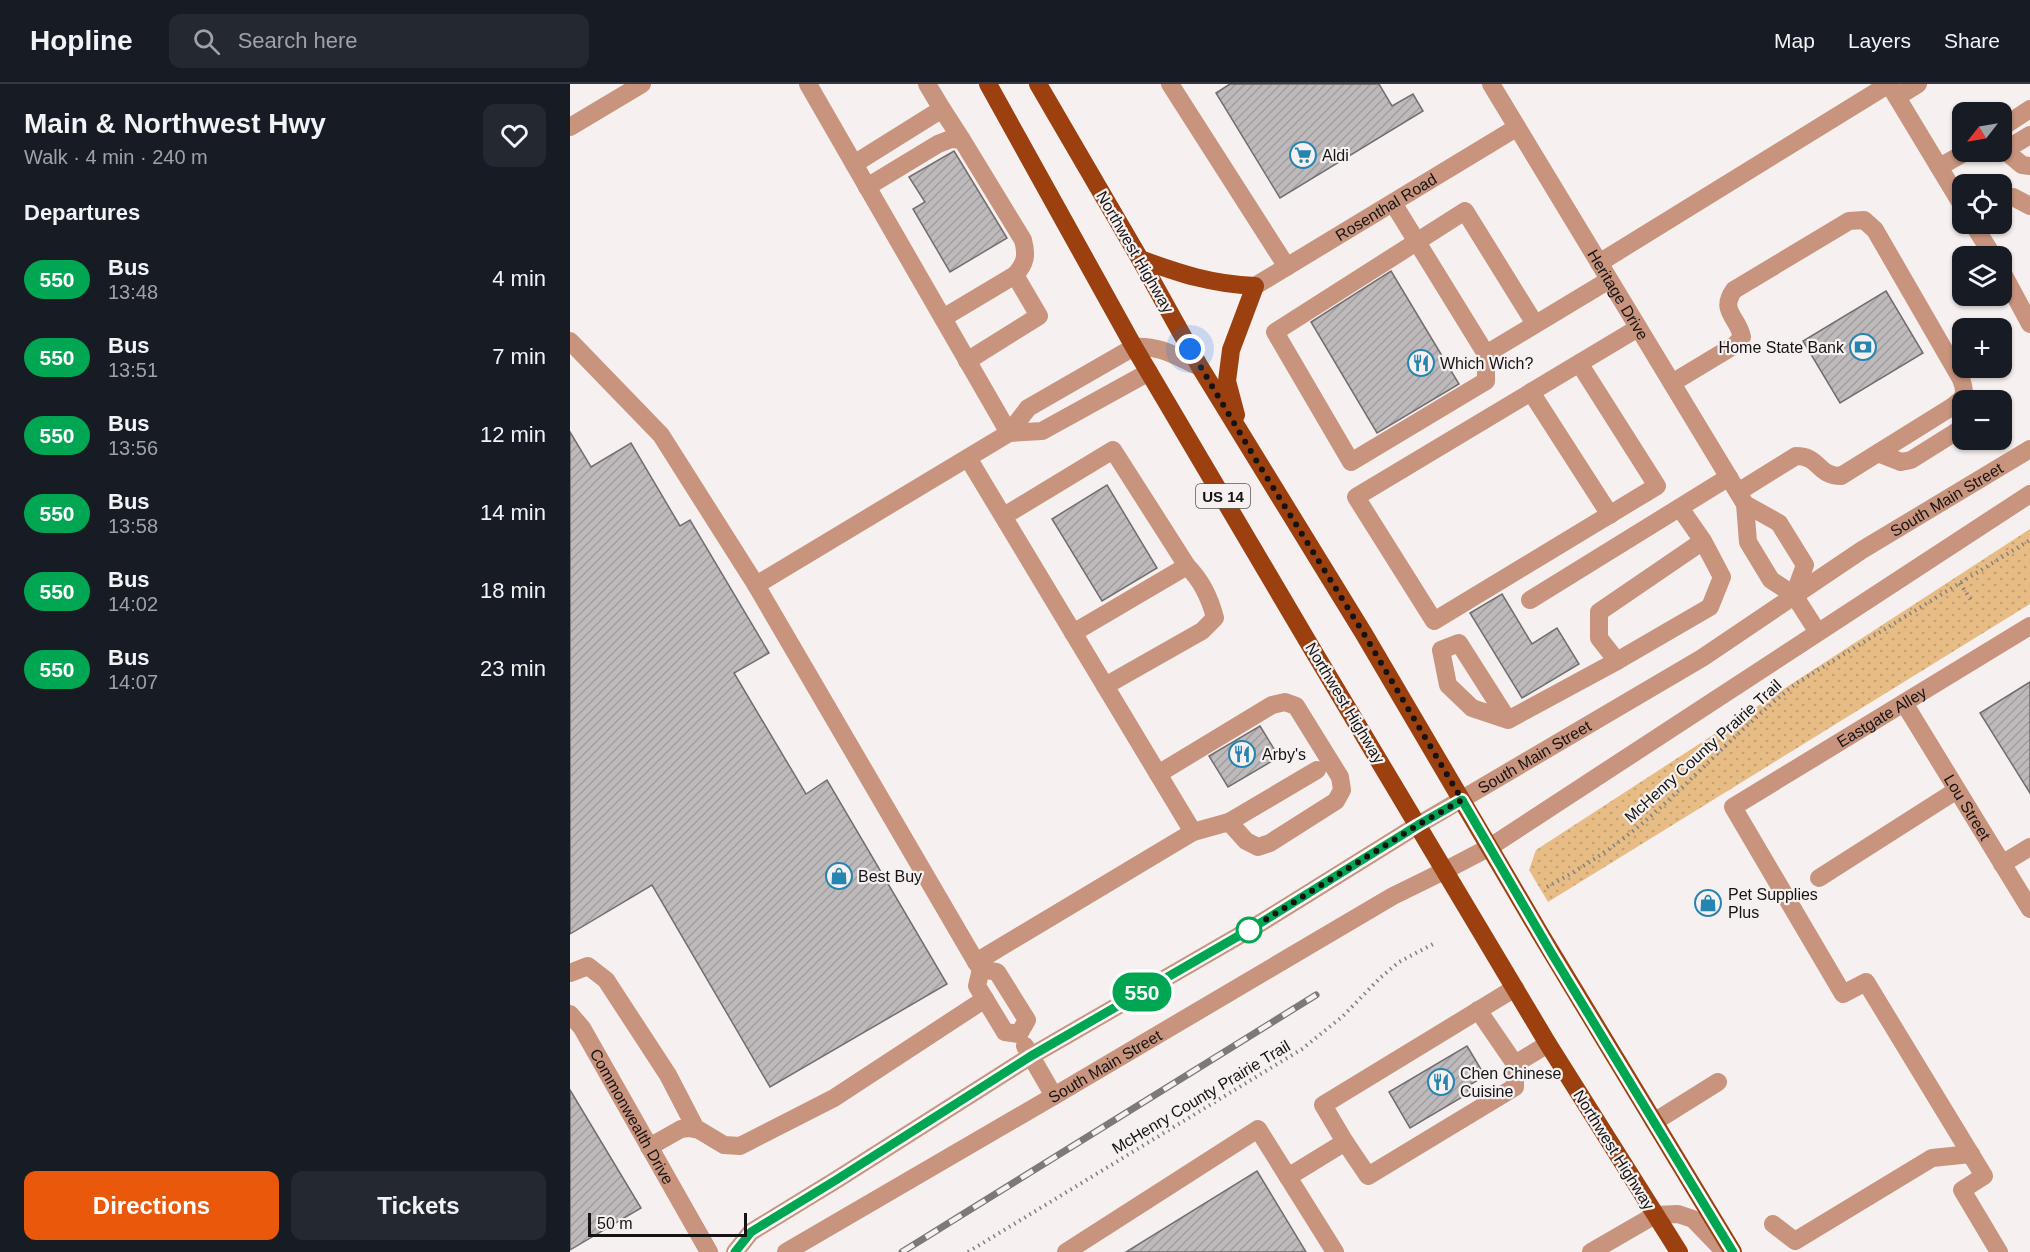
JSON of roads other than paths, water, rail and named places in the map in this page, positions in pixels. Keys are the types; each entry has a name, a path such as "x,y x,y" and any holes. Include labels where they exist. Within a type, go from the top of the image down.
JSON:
{"main road":[{"name":"Northwest Highway","path":"988,84 1134,347 1548,1044 1679,1252"},
{"name":"Northwest Highway","path":"1038,84 1200,367 1364,634 1733,1252"},
{"path":"1140,259 1196,278 1225,284 1256,286 1231,350 1227,381 1240,433"}],"street":[{"path":"570,127 642,84"},
{"path":"808,84 1009,433"},
{"path":"927,84 1023,240 1027,254 1024,266 1016,275 943,318"},
{"path":"1170,84 1287,267"},
{"name":"Heritage Drive","path":"1491,84 1737,491 1748,542 1771,579 1794,595 1817,631"},
{"path":"1599,263 1892,88 1918,84"},
{"path":"1892,88 1952,188"},
{"path":"2012,121 2030,109"},
{"path":"854,164 942,110"},
{"path":"2012,136 2030,121"},
{"name":"Rosenthal Road","path":"1256,286 1516,128"},
{"path":"2012,146 2030,135"},
{"path":"867,187 938,144 951,139 962,140"},
{"path":"2012,155 2022,165 2030,166"},
{"path":"1939,167 1952,160"},
{"path":"2012,197 2030,206"},
{"path":"1393,203 1417,241 1486,354 1486,381 1351,462 1275,332 1417,241 1466,211 1535,324"},
{"path":"1672,383 1735,345 1742,337 1740,328 1727,306 1728,298 1734,290 1849,221 1864,220 1875,230 1962,379 1966,390"},
{"path":"968,360 1039,316 1016,275"},
{"path":"1486,354 1609,280"},
{"path":"2012,285 2030,308"},
{"path":"2012,289 2030,324"},
{"path":"1579,363 1657,486 1434,621 1356,497 1579,363 1638,328"},
{"path":"570,341 661,435 756,585 978,965 977,986 1005,1032 1019,1034"},
{"path":"756,585 1009,433 1028,408 1134,347 1149,346 1200,367"},
{"path":"1009,433 1042,431 1149,372"},
{"path":"1531,392 1610,515"},
{"path":"1530,600 1680,507 1737,491 1796,456 1805,456 1816,462 1824,473 1842,476 1952,406"},
{"path":"1878,453 1901,462 1911,460 1952,434"},
{"name":"South Main Street","path":"735,1252 751,1232 1031,1056 1254,927 1418,825 1702,658 1862,550 2030,449"},
{"path":"1004,516 1113,450 1187,566 1195,574 1211,604 1215,618 1202,632 1105,686"},
{"path":"968,458 1193,832"},
{"name":"Heritage Drive","path":"1737,491 1779,523 1806,565 1794,595"},
{"name":"South Main Street","path":"786,1252 1393,896 1490,847 1817,631 2030,494"},
{"path":"1508,720 1710,607 1722,578 1703,541 1680,507"},
{"path":"1617,661 1599,638 1599,612 1703,541"},
{"path":"1073,633 1187,566"},
{"name":"Eastgate Alley","path":"1971,1154 1866,982 1843,994 1733,807 2030,626"},
{"path":"1158,774 1272,705 1285,702 1296,706 1340,777 1342,790 1336,801 1270,843 1258,847 1246,841 1229,822"},
{"name":"Lou Street","path":"1904,703 2030,909"},
{"path":"978,965 1193,832 1229,822 1317,771"},
{"path":"1819,878 1957,790"},
{"path":"2002,864 2030,847"},
{"path":"978,965 997,972 1027,1020 1019,1034"},
{"path":"570,972 588,966 606,980 668,1075 696,1130"},
{"path":"1478,1010 1515,1064 1515,1087 1368,1176 1323,1105 1478,1010 1515,988"},
{"path":"649,1148 681,1129 696,1130 724,1145 740,1146 834,1098 985,999"},
{"name":"Commonwealth Drive","path":"570,1014 582,1028 709,1252"},
{"path":"1019,1034 1054,1096"},
{"path":"1515,1064 1548,1044"},
{"path":"1654,1122 1718,1082"},
{"path":"1066,1252 1258,1129 1335,1252"},
{"path":"1288,1177 1345,1142"},
{"path":"1773,1224 1795,1241 1932,1158 1971,1154 1984,1176 1962,1190 1999,1252"},
{"path":"1591,1252 1655,1215 1678,1214 1693,1219 1725,1252"}],"railway":[{"path":"902,1252 1316,995"}],"place":[{"name":"Aldi","path":"1303,155"},
{"name":"Home State Bank","path":"1863,347"},
{"name":"Which Wich?","path":"1421,363"},
{"name":"Arby's","path":"1242,754"},
{"name":"Best Buy","path":"839,876"},
{"name":"Pet Supplies Plus","path":"1708,903"},
{"name":"Chen Chinese Cuisine","path":"1441,1082"}]}
